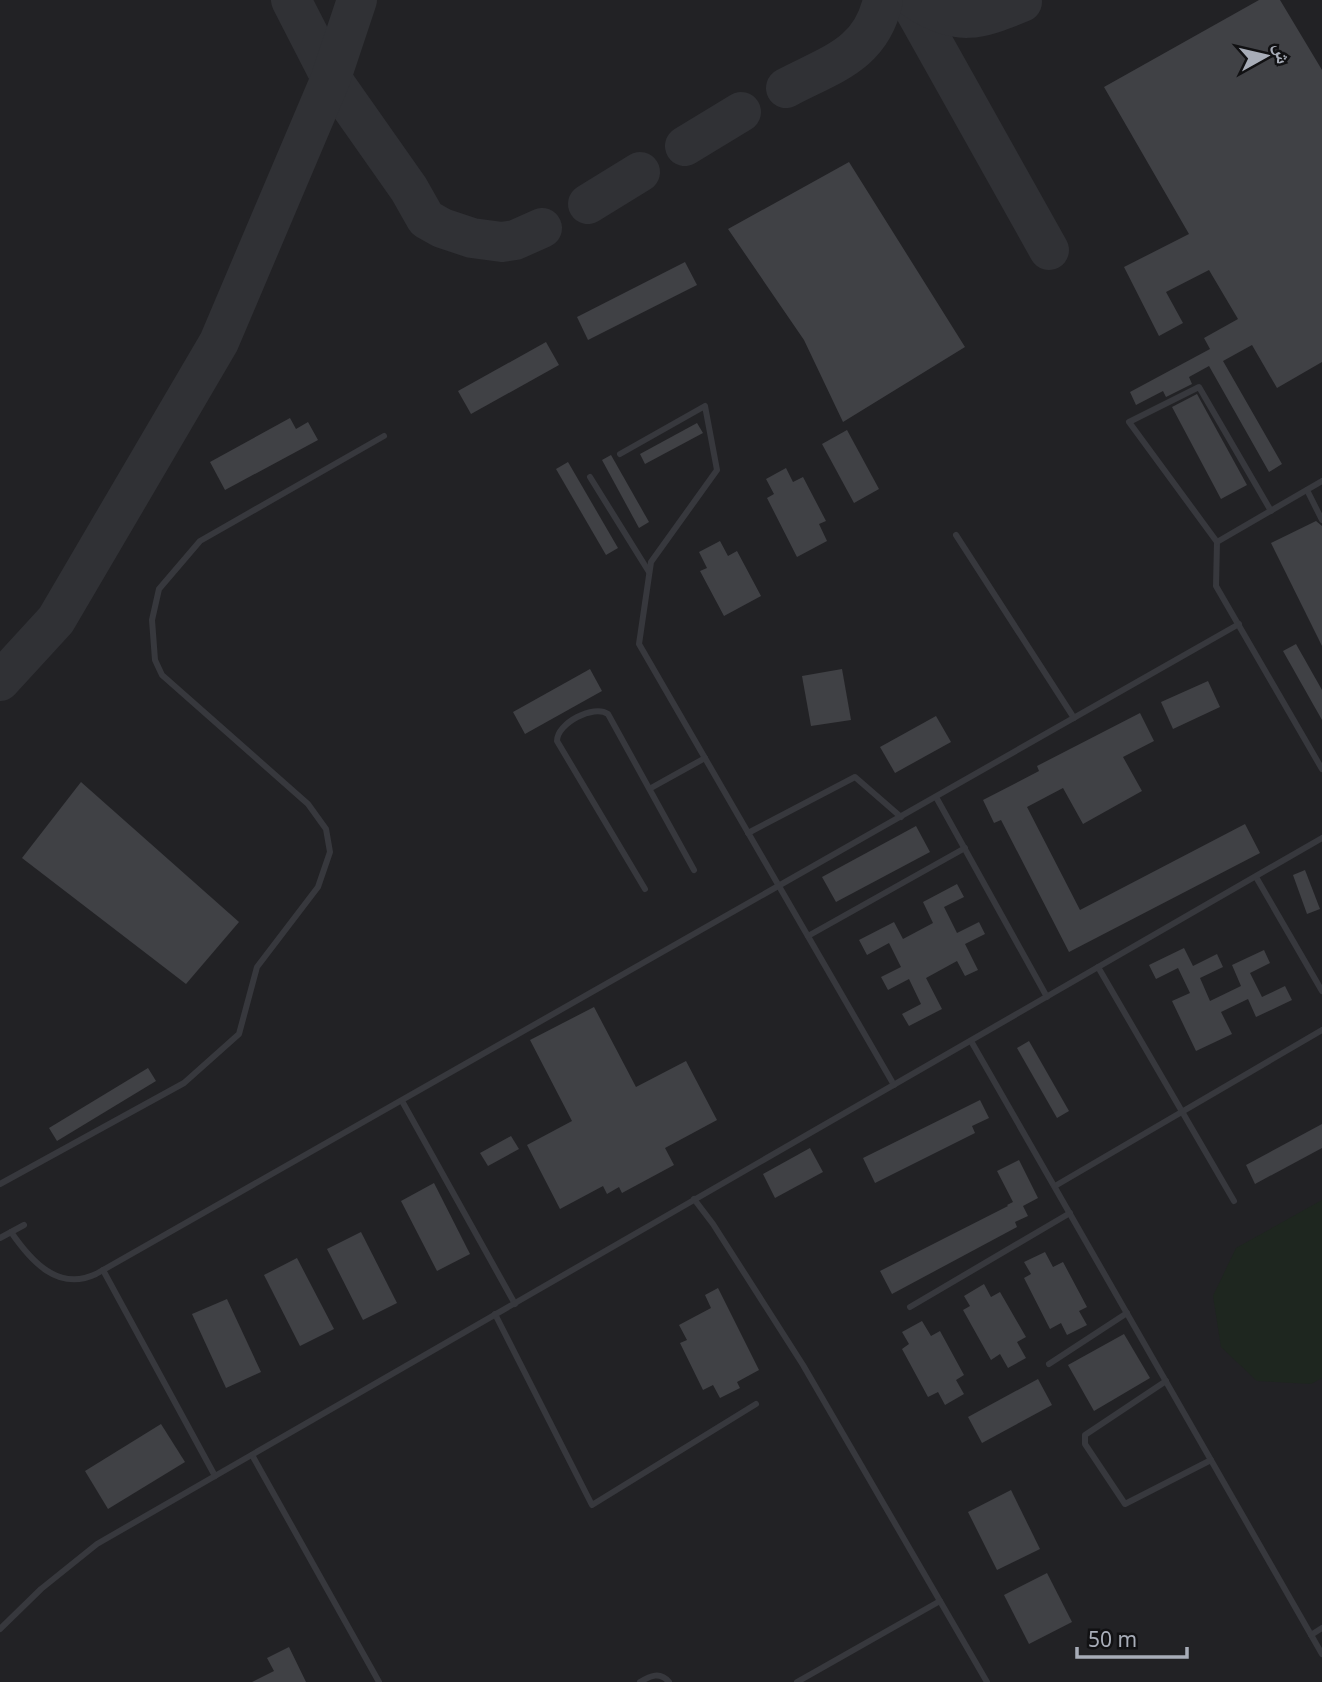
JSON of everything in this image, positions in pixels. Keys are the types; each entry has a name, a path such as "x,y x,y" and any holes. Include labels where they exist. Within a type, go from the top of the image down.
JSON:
{"lane":[{"path":"1271,511 1199,387 1129,422 1217,542 1216,586 1322,769"},
{"path":"620,454 705,405 717,470 651,562 639,644 894,1085"},
{"path":"0,1184 184,1083 239,1034 257,967 318,887 330,852 326,830 308,804 162,676 155,660 152,620 159,589 200,541 384,436"},
{"path":"590,477 649,572"},
{"path":"1217,542 1322,481"},
{"path":"1307,490 1322,520"},
{"path":"956,535 1074,718"},
{"path":"11,1233 24,1251 58,1278 82,1280 103,1270 1239,624"},
{"path":"645,889 560,747 557,735 560,729 595,710 604,711 651,789 694,870"},
{"path":"1313,752 1322,747"},
{"path":"651,789 705,758"},
{"path":"748,833 855,777 901,817"},
{"path":"936,797 1047,997"},
{"path":"0,1629 41,1589 97,1544 1322,838"},
{"path":"808,936 965,848"},
{"path":"1256,877 1322,991"},
{"path":"1098,967 1234,1201"},
{"path":"1055,1186 1322,1030"},
{"path":"971,1041 1322,1654"},
{"path":"402,1101 515,1304"},
{"path":"694,1199 713,1224 803,1365 987,1682"},
{"path":"911,1307 1070,1213"},
{"path":"0,1238 24,1225"},
{"path":"103,1270 215,1476"},
{"path":"1049,1364 1127,1313"},
{"path":"495,1314 592,1505 756,1404"},
{"path":"1166,1381 1085,1435 1085,1444 1125,1504 1211,1460"},
{"path":"252,1455 379,1682"},
{"path":"797,1682 940,1601"},
{"path":"1311,1635 1322,1628"},
{"path":"640,1682 654,1675 663,1676 669,1682"}],"shaded area":[{"path":"0,0 1322,0 1322,1682 0,1682"},
{"path":"1322,1200 1322,1378 1311,1384 1257,1381 1221,1347 1213,1296 1236,1248"}],"building":[{"path":"1259,0 1280,0 1322,70 1322,362 1277,388 1252,345 1223,361 1282,464 1269,472 1209,366 1189,377 1192,384 1166,397 1163,391 1136,405 1130,392 1210,349 1204,338 1238,319 1209,270 1166,292 1183,323 1159,336 1124,267 1189,234 1104,87"},
{"path":"849,162 965,347 843,422 804,340 728,229"},
{"path":"685,262 697,285 588,340 577,317"},
{"path":"546,342 559,365 471,414 458,391"},
{"path":"1197,394 1247,485 1221,499 1172,407"},
{"path":"290,418 296,429 308,422 318,440 225,490 210,462"},
{"path":"697,423 703,433 645,464 640,454"},
{"path":"847,430 879,489 854,503 822,444"},
{"path":"611,455 649,522 639,528 602,460"},
{"path":"568,462 618,548 606,555 556,469"},
{"path":"786,468 793,482 803,477 826,521 819,524 827,541 797,557 767,498 774,494 766,479"},
{"path":"1316,521 1322,526 1322,646 1271,543"},
{"path":"720,541 728,556 737,551 761,596 724,616 700,571 707,568 699,552"},
{"path":"1296,644 1322,690 1322,720 1283,651"},
{"path":"590,669 602,691 525,734 513,712"},
{"path":"842,669 851,720 811,726 802,676"},
{"path":"1208,681 1220,707 1173,729 1161,702"},
{"path":"1140,713 1154,741 1123,757 1142,791 1083,824 1063,788 1027,807 1080,910 1245,824 1260,853 1069,952 1001,820 994,823 983,800 1039,771 1037,766"},
{"path":"936,716 951,742 895,773 880,747"},
{"path":"81,782 239,922 186,984 22,858"},
{"path":"916,826 930,852 836,902 822,877"},
{"path":"1305,870 1320,909 1307,914 1293,875"},
{"path":"957,884 964,897 944,907 957,933 979,922 985,934 965,944 978,970 965,976 957,961 926,978 942,1009 909,1026 902,1014 921,1004 909,979 888,990 881,977 901,967 889,943 867,955 859,940 894,922 903,939 933,923 923,902"},
{"path":"1184,948 1193,966 1217,954 1223,967 1200,978 1210,1001 1241,986 1232,965 1264,950 1270,963 1250,973 1262,997 1285,986 1292,1000 1256,1017 1248,999 1221,1012 1232,1034 1196,1051 1172,1001 1190,993 1178,968 1156,979 1149,965"},
{"path":"594,1007 636,1087 686,1061 717,1120 665,1148 674,1165 622,1193 619,1187 607,1194 603,1186 560,1209 527,1145 572,1121 530,1040"},
{"path":"1029,1041 1069,1111 1057,1118 1017,1048"},
{"path":"148,1068 156,1081 57,1141 49,1128"},
{"path":"980,1100 989,1118 972,1126 975,1133 875,1183 863,1158"},
{"path":"1322,1124 1322,1148 1255,1184 1246,1165"},
{"path":"511,1136 519,1149 488,1166 480,1153"},
{"path":"810,1148 823,1172 775,1198 763,1174"},
{"path":"1019,1160 1038,1198 1023,1206 1028,1216 1015,1222 1017,1227 892,1294 880,1271 1013,1202 997,1171"},
{"path":"434,1183 470,1254 437,1271 401,1201"},
{"path":"361,1232 397,1303 363,1320 327,1249"},
{"path":"1045,1252 1053,1267 1063,1262 1087,1307 1079,1311 1087,1325 1067,1335 1061,1323 1050,1329 1024,1278 1031,1274 1024,1262"},
{"path":"297,1258 334,1329 300,1346 264,1275"},
{"path":"984,1284 991,1297 1000,1292 1026,1337 1017,1342 1026,1358 1008,1368 1000,1354 991,1360 963,1310 970,1306 964,1296"},
{"path":"718,1288 759,1370 737,1382 740,1388 720,1398 713,1385 703,1390 680,1343 687,1340 679,1325 711,1308 705,1295"},
{"path":"227,1299 261,1372 226,1388 192,1314"},
{"path":"922,1321 931,1336 940,1331 964,1375 956,1380 964,1394 945,1405 938,1392 928,1397 902,1349 909,1344 902,1332"},
{"path":"1124,1334 1150,1378 1094,1411 1068,1365"},
{"path":"1038,1379 1052,1405 982,1443 968,1417"},
{"path":"161,1424 185,1462 108,1509 85,1471"},
{"path":"1011,1490 1040,1549 997,1570 968,1512"},
{"path":"1047,1573 1072,1622 1029,1644 1004,1595"},
{"path":"289,1647 306,1682 252,1682 274,1671 267,1658"}],"taxiway":[{"path":"291,0 331,78 409,189 426,219 442,228 472,238 502,242 515,240 542,228"},
{"path":"0,681 56,620 219,342 331,78 357,0"},
{"path":"786,88 847,56 859,46 877,19 883,0"},
{"path":"909,0 1049,250"},
{"path":"916,0 944,14 968,18 993,13 1022,2"},
{"path":"685,146 741,112"},
{"path":"588,204 640,172"}]}
